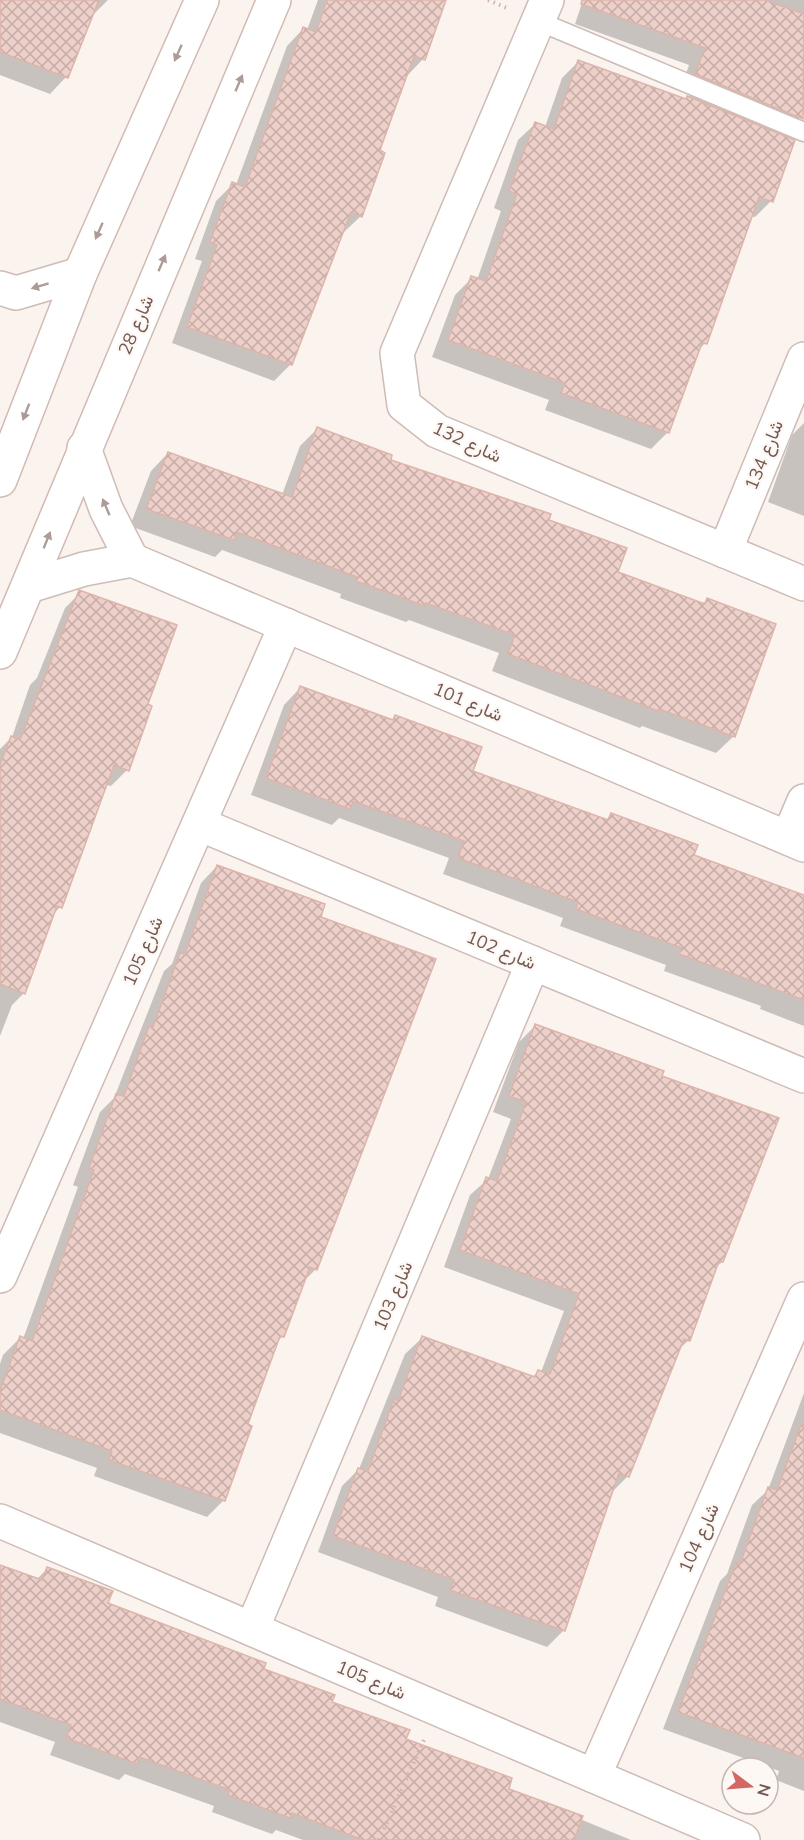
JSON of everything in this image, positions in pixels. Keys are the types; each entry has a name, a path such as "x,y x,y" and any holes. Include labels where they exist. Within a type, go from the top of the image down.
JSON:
{"street":[{"path":"0,480 80,273 202,0"},
{"name":"شارع 28","path":"0,652 274,0"},
{"name":"شارع 132","path":"542,10 397,353 404,405 437,431 804,584"},
{"path":"0,288 16,293 80,273"},
{"name":"شارع 134","path":"725,551 804,359"},
{"path":"29,586 84,569 132,560 106,508 84,448"},
{"name":"شارع 101","path":"132,560 796,841"},
{"name":"شارع 105","path":"0,1276 286,625"},
{"path":"796,841 804,801"},
{"name":"شارع 102","path":"199,824 804,1076"},
{"name":"شارع 103","path":"252,1629 533,963"},
{"name":"شارع 104","path":"594,1776 804,1299"},
{"name":"شارع 105","path":"0,1521 743,1840"}],"lane":[{"path":"542,10 804,132"}],"path":[{"path":"379,1840 438,1709"}],"building":[{"path":"0,0 99,0 68,78 0,52"},
{"path":"327,0 446,0 425,60 414,56 380,150 385,153 362,217 351,212 292,365 187,327 217,245 210,242 232,182 245,187 303,27 316,32"},
{"path":"582,0 765,0 804,14 803,119 695,74 705,48 581,4"},
{"path":"578,60 686,99 687,96 795,140 773,202 759,197 707,344 702,343 669,433 561,393 565,383 448,340 471,276 486,281 517,194 509,191 535,122 554,129"},
{"path":"317,427 392,455 391,460 551,514 549,520 627,548 618,572 705,604 707,598 776,624 735,737 659,709 658,711 508,654 515,635 356,581 357,577 237,532 234,540 146,509 168,452 292,497"},
{"path":"79,590 177,625 148,704 152,706 129,771 114,765 62,908 57,906 25,994 0,984 0,765 11,736 20,740"},
{"path":"300,686 393,720 395,715 482,747 473,771 608,820 611,813 698,845 694,855 804,895 804,1000 679,954 682,948 576,909 578,902 458,858 464,841 353,801 350,809 266,778"},
{"path":"217,865 325,904 321,917 436,959 317,1270 310,1267 284,1337 280,1336 248,1424 252,1426 225,1501 109,1460 112,1451 0,1410 0,1391 20,1336 32,1341 94,1170 89,1168 116,1094 124,1096 149,1026 153,1027 180,953 185,954"},
{"path":"535,1024 664,1071 662,1076 779,1118 723,1262 719,1261 690,1341 684,1339 629,1477 619,1473 565,1631 450,1590 454,1580 333,1536 358,1468 368,1471 394,1399 398,1401 422,1336 535,1377 538,1370 550,1374 579,1294 460,1250 486,1177 497,1181 526,1102 509,1096"},
{"path":"801,1425 804,1425 804,1758 678,1712 736,1563 740,1564 768,1487 777,1490"},
{"path":"0,1565 42,1580 47,1567 113,1591 108,1603 266,1663 264,1669 335,1695 332,1702 410,1730 406,1739 512,1778 509,1789 583,1816 574,1840 363,1840 292,1813 290,1818 228,1795 230,1790 139,1757 137,1764 66,1738 71,1725 0,1699"}]}
